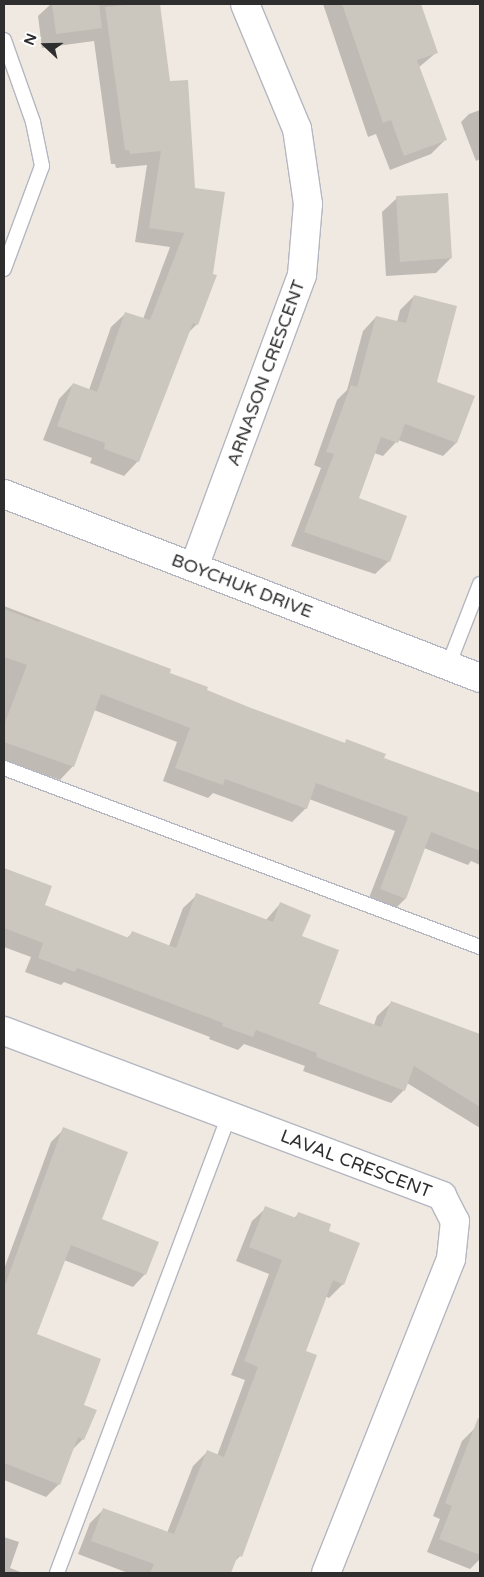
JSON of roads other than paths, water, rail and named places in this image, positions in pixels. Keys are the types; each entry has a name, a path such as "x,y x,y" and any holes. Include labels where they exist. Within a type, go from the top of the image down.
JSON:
{"street":[{"name":"ARNASON CRESCENT","path":"194,568 302,275 308,204 297,129 245,4"},
{"name":"BOYCHUK DRIVE","path":"4,494 480,678"},
{"name":"LAVAL CRESCENT","path":"4,1032 442,1196 455,1221 451,1259 326,1573"}],"lane":[{"path":"4,40 33,122 42,166 4,269"},
{"path":"448,666 480,584"},
{"path":"4,768 480,947"},
{"path":"57,1573 229,1116"}]}
